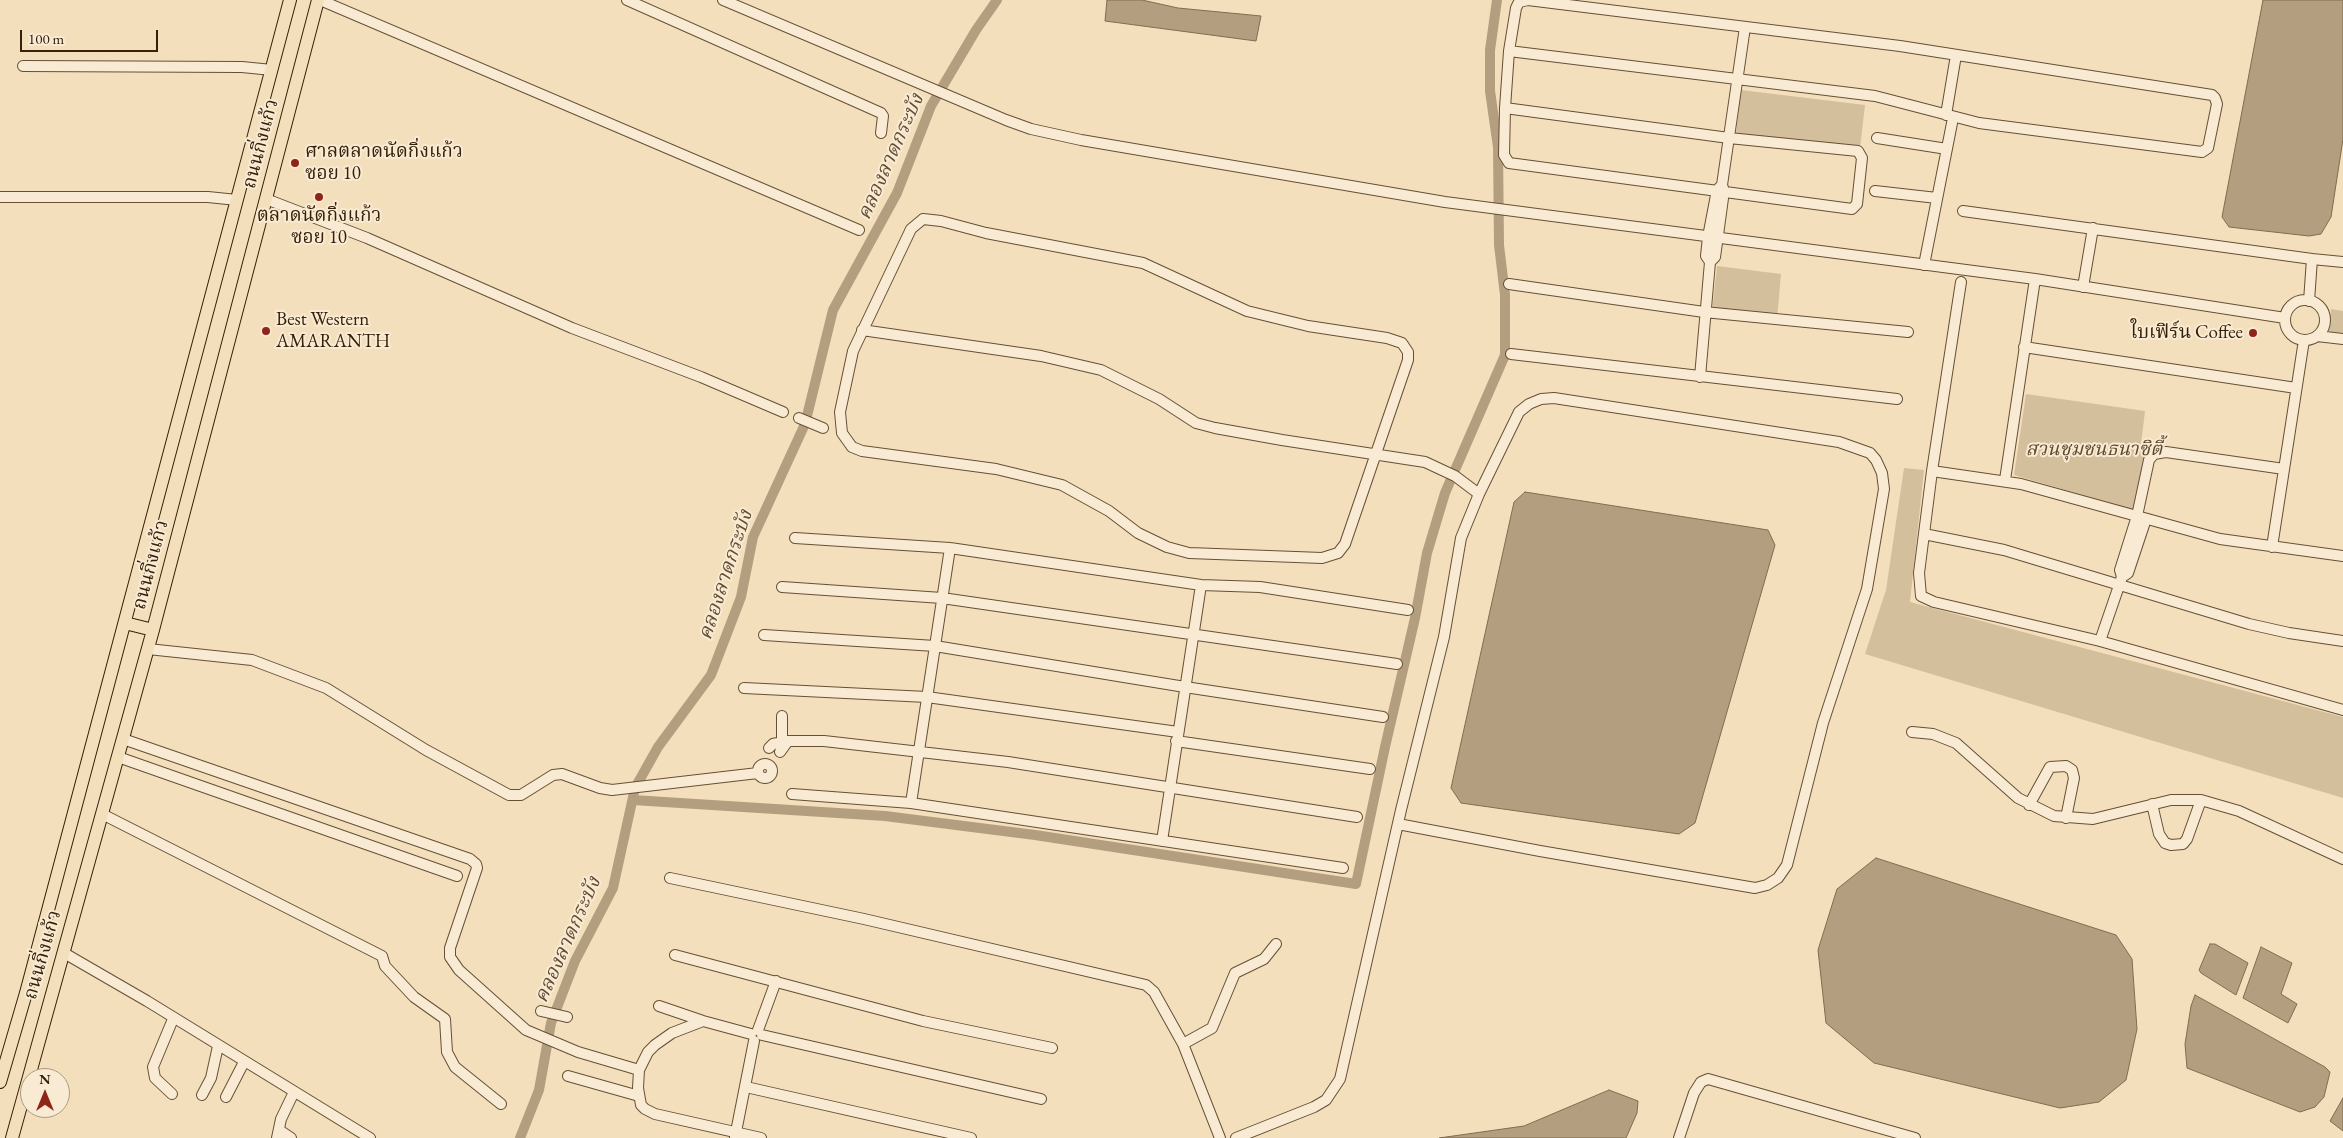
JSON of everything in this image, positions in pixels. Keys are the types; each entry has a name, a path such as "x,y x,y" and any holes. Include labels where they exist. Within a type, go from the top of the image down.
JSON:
{"main road":[{"name":"ถนนกิ่งแก้ว","path":"0,1082 125,623 290,0"},
{"name":"ถนนกิ่งแก้ว","path":"12,1138 148,649 319,0"},
{"path":"125,623 153,630"}],"street":[{"path":"319,0 859,230"},
{"path":"626,0 881,113 883,116 881,133"},
{"path":"723,0 1031,129 1081,140 1445,202 2035,279 2285,318"},
{"path":"1505,108 1729,138 1858,151 1862,158 1857,204 1852,209 1721,189 1509,163 1504,155 1505,108 1509,51 1516,8 1519,2 1528,0 1900,46 2212,95 2217,104 2208,148 2202,152 1950,116 1875,96 1739,81 1509,51"},
{"path":"1700,378 1704,312 1710,262 1706,256 1713,238 1739,81 1745,27"},
{"path":"1924,265 1947,149 1956,56"},
{"path":"23,66 242,67 272,70"},
{"path":"1877,138 1947,149"},
{"path":"1875,190 1937,198"},
{"path":"0,197 208,197 237,200"},
{"path":"266,199 367,238 572,328 701,377 782,412"},
{"path":"1963,211 2343,262"},
{"path":"923,219 941,221 986,233 1142,263 1246,312 1308,326 1387,338 1402,343 1408,352 1408,360 1376,455 1345,544 1338,553 1322,558 1189,552 1167,547 1138,533 1109,511 1062,485 996,469 862,451 852,446 842,433 840,412 853,351 862,330 911,229 923,219"},
{"path":"2083,287 2093,228"},
{"path":"2309,301 2312,259"},
{"path":"2005,480 2035,279"},
{"path":"1962,282 1932,471 1918,586 1921,596 1926,599 2100,641 2343,710"},
{"path":"1509,284 1704,312 1908,332"},
{"path":"2317,336 2322,330 2324,316 2321,309 2309,301 2302,301 2291,306 2285,318 2287,330 2297,339 2304,340 2317,336 2343,339"},
{"path":"862,330 1040,356 1092,368 1159,399 1196,422 1215,428 1376,455 1409,458 1442,468 1479,494"},
{"path":"2272,547 2304,340"},
{"path":"2024,347 2296,388"},
{"path":"1511,354 1700,378 1897,399"},
{"path":"1236,1138 1314,1107 1326,1100 1340,1079 1398,824 1444,637 1461,538 1479,494 1519,412 1529,404 1541,399 1554,398 1839,442 1870,453 1882,473 1884,489 1867,589 1823,723 1787,865 1778,878 1767,885 1755,888 1540,852 1398,824"},
{"path":"799,418 823,428"},
{"path":"2100,641 2120,581 2120,570 2142,517 2149,460 2154,454 2160,452 2284,469"},
{"path":"1932,471 2005,480 2220,539 2343,556"},
{"path":"1924,534 2004,550 2120,581 2250,624 2289,633 2343,641"},
{"path":"795,538 950,548 1201,585 1260,587 1408,610"},
{"path":"911,803 950,548"},
{"path":"1162,841 1201,585"},
{"path":"782,587 942,598 1397,664"},
{"path":"764,636 935,646 1383,717"},
{"path":"148,649 252,660 326,688 426,750 509,795 521,795 553,775 562,774 600,788 612,790 664,783 824,741 1008,762 1357,817"},
{"path":"744,688 926,697 1177,736 1370,769"},
{"path":"773,755 782,716"},
{"path":"1912,732 1933,734 1956,743 2018,798 2045,813 2066,818 2093,819 2152,804 2186,799 2201,800 2239,811 2343,859"},
{"path":"123,739 470,859 476,864 477,868 450,948 450,957 459,970 526,1030 578,1052 639,1070"},
{"path":"118,757 457,876"},
{"path":"2029,804 2050,767 2066,766 2072,770 2074,778 2066,818"},
{"path":"792,794 911,803 1343,868"},
{"path":"2152,804 2159,834 2165,843 2171,845 2183,844 2187,839 2201,800"},
{"path":"102,814 382,956 386,966 414,997 445,1019 447,1052 455,1067 501,1104"},
{"path":"670,878 864,919 1146,985 1154,992 1184,1044 1220,1138"},
{"path":"1184,1044 1212,1028 1235,973 1264,959 1276,944"},
{"path":"64,953 147,1001 364,1136"},
{"path":"675,955 923,1021 1052,1048"},
{"path":"736,1135 756,1035 776,981"},
{"path":"659,1006 703,1021 756,1035 1041,1099"},
{"path":"543,1011 566,1017"},
{"path":"172,1094 155,1078 153,1066 173,1018"},
{"path":"703,1021 672,1033 648,1052 639,1070 639,1096 643,1107 655,1114 736,1135 761,1138"},
{"path":"202,1095 211,1078 218,1046"},
{"path":"226,1097 244,1062"},
{"path":"568,1076 639,1096"},
{"path":"1679,1138 1694,1093 1701,1082 1708,1079 1915,1138"},
{"path":"746,1086 972,1138"},
{"path":"291,1138 278,1134 281,1119 294,1092"}],"green space":[{"path":"1741,90 1865,105 1860,148 1736,133"},
{"path":"1717,266 1781,274 1777,320 1712,312"},
{"path":"2331,309 2343,311 2343,334 2329,332"},
{"name":"สวนชุมชนธนาซิตี้","path":"2026,394 2145,411 2141,444 2163,447 2155,450 2134,510 2014,475"},
{"path":"1904,468 1924,470 1910,602 2343,717 2343,798 1865,654 1886,590"}],"shaded area":[{"path":"1107,0 1142,0 1178,8 1261,16 1256,41 1105,21"},
{"path":"2263,0 2343,0 2343,139 2331,217 2321,234 2309,236 2229,227 2222,217"},
{"path":"1525,492 1768,530 1775,545 1695,823 1679,834 1461,803 1451,788 1514,502"},
{"path":"1876,858 2116,935 2132,959 2137,1029 2126,1080 2099,1102 2060,1108 1874,1063 1826,1023 1818,950 1837,889"},
{"path":"2210,944 2215,944 2248,963 2236,995 2199,970"},
{"path":"2261,947 2292,963 2281,994 2297,1004 2288,1023 2243,998"},
{"path":"2195,995 2325,1067 2330,1072 2324,1097 2315,1107 2300,1112 2187,1068 2185,1044 2191,1006"},
{"path":"1609,1090 1638,1101 1637,1113 1626,1138 1439,1138 1524,1126"},
{"path":"2343,1098 2343,1131 2330,1121"}],"waterway":[{"name":"คลองลาดกระบัง","path":"520,1138 539,1090 551,1023 575,961 613,888 635,788 658,747 711,675 741,597 753,537 805,424 833,310 897,193 931,106 976,30 997,0"},
{"path":"633,800 885,816 1035,835 1356,884 1415,618 1427,553 1445,493 1505,355 1505,295 1499,245 1498,147 1490,91 1490,50 1497,0"}],"place":[{"name":"ศาลตลาดนัดกิ่งแก้ว ซอย 10","path":"295,163"},
{"name":"ตลาดนัดกิ่งแก้ว ซอย 10","path":"319,197"},
{"name":"Best Western AMARANTH","path":"266,331"},
{"name":"ใบเฟิร์น Coffee","path":"2253,333"}]}
